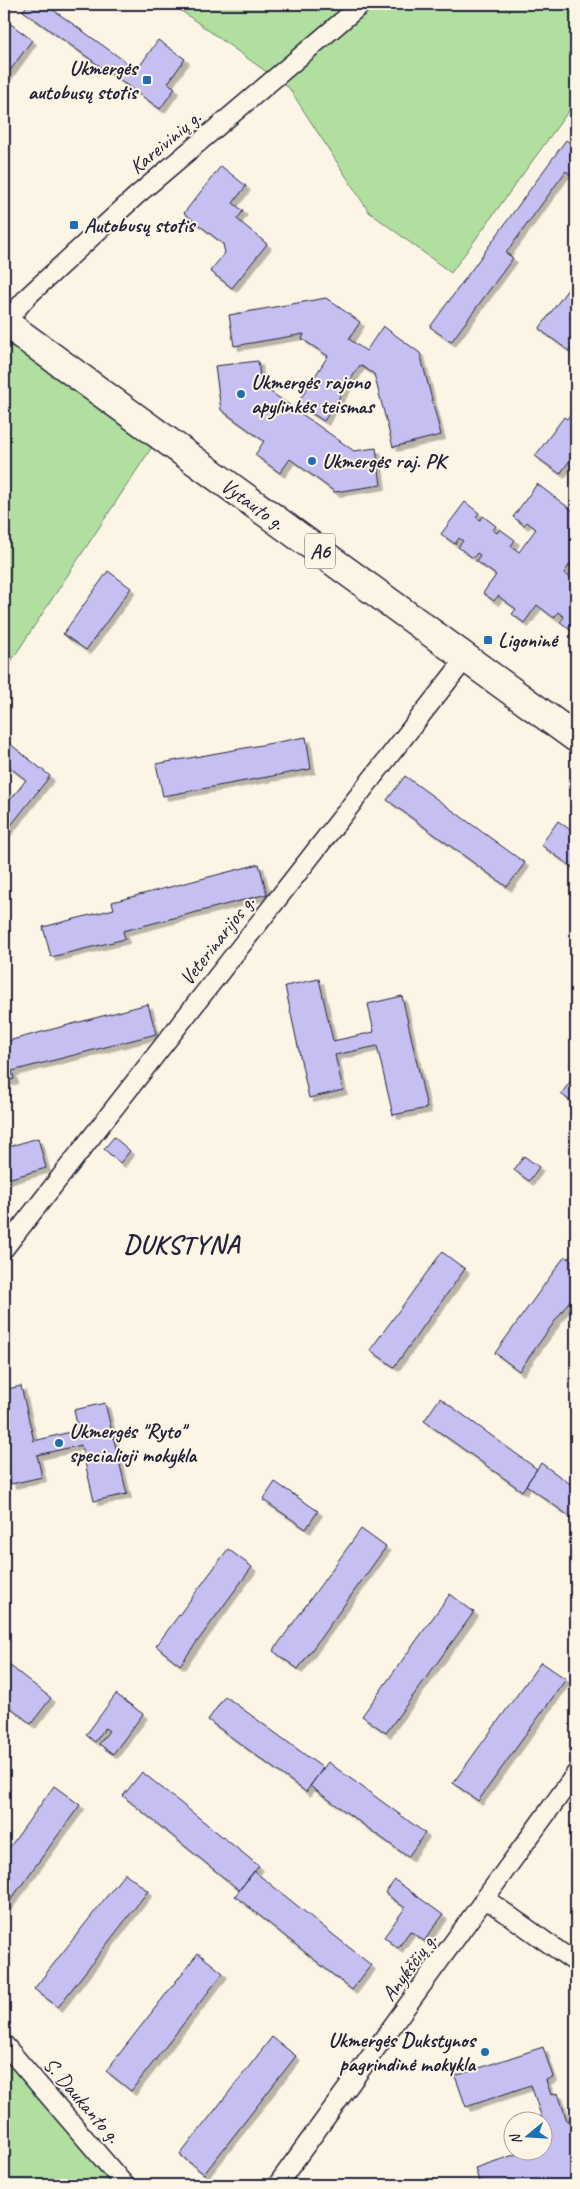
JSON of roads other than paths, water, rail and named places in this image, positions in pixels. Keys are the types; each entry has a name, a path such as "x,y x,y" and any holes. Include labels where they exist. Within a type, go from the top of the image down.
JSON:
{"main road":[{"name":"Vytauto g.","path":"4,322 576,738"}],"street":[{"name":"Kareivinių g.","path":"4,322 28,296 136,196 362,4"},
{"name":"Veterinarijos g.","path":"4,1249 466,658"},
{"name":"Anykščių g.","path":"277,2185 576,1774"},
{"path":"486,1899 576,1963"},
{"name":"S. Daukanto g.","path":"4,2044 125,2185"}],"place":[{"name":"Ukmergės autobusų stotis","path":"147,80"},
{"name":"Autobusų stotis","path":"74,225"},
{"name":"Ukmergės rajono apylinkės teismas","path":"241,394"},
{"name":"Ukmergės raj. PK","path":"312,461"},
{"name":"Ligoninė","path":"488,640"},
{"name":"Ukmergės \"Ryto\" specialioji mokykla","path":"59,1443"},
{"name":"Ukmergės Dukstynos pagrindinė mokykla","path":"485,2052"}],"district":[{"name":"DUKSTYNA","path":"182,1244"}]}
